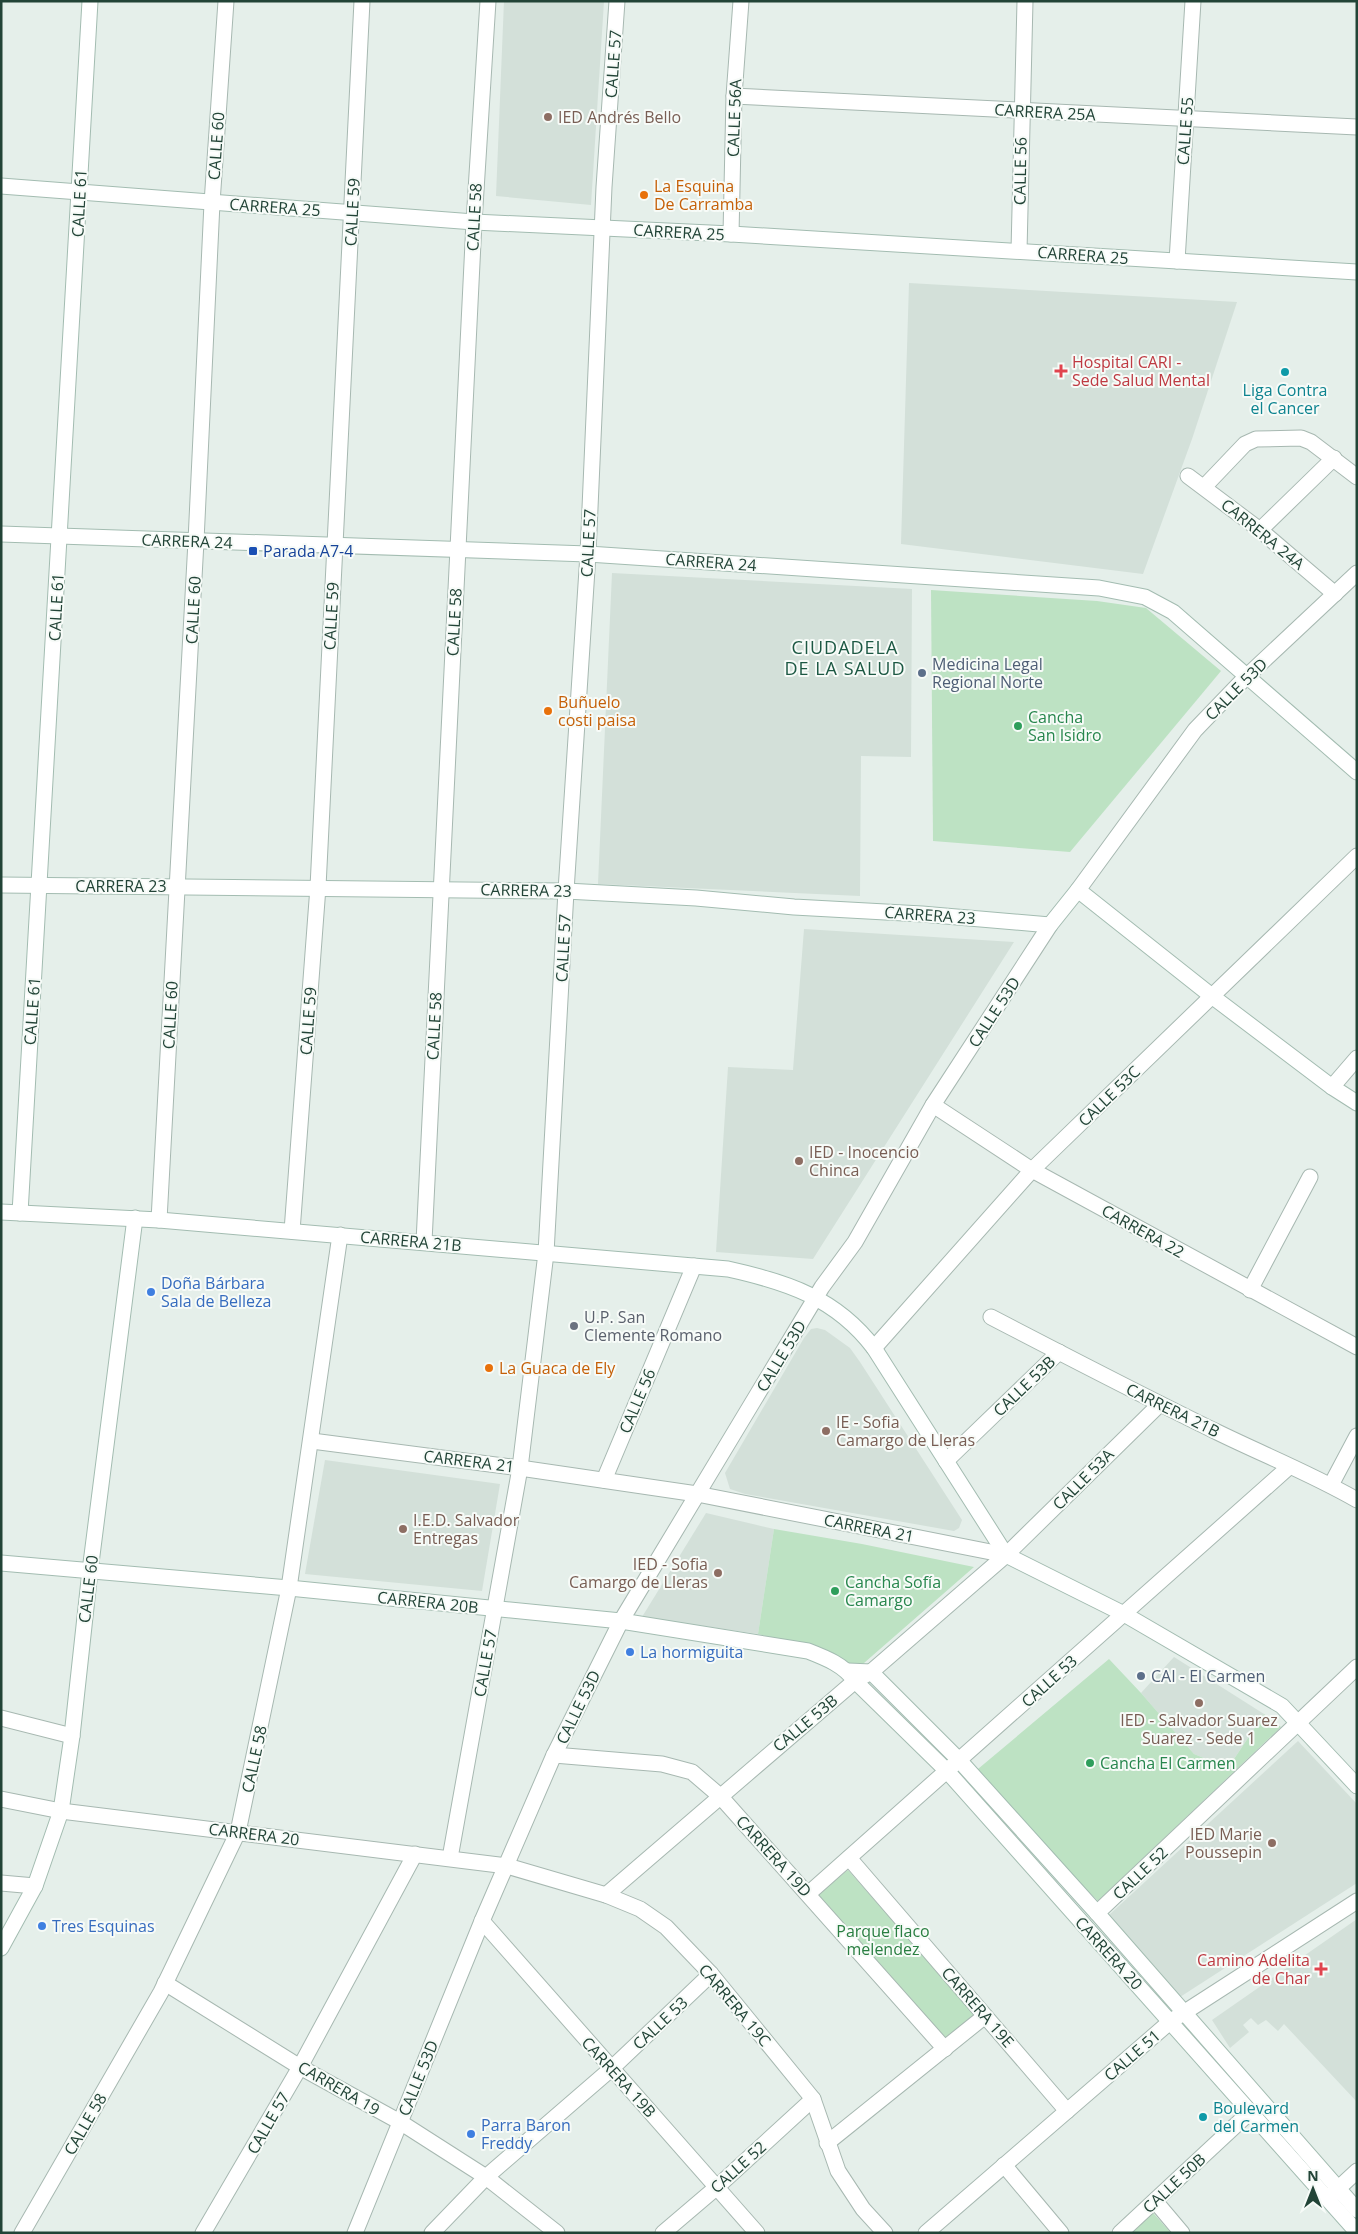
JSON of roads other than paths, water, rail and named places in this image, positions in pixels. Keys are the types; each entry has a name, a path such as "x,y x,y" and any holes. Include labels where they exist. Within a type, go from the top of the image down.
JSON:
{"street":[{"name":"CALLE 61","path":"20,1213 90,1"},
{"name":"CALLE 60","path":"159,1220 196,541 212,203 226,1"},
{"name":"CALLE 59","path":"292,1231 318,887 362,1"},
{"name":"CALLE 58","path":"424,1242 474,222 488,1"},
{"name":"CALLE 57","path":"450,1858 520,1468 546,1253 566,891 588,554 602,228 617,1"},
{"name":"CALLE 56A","path":"731,234 734,96 741,1"},
{"name":"CALLE 56","path":"1019,251 1025,1"},
{"name":"CALLE 55","path":"1177,261 1193,1"},
{"name":"CARRERA 25A","path":"734,96 1357,127"},
{"name":"CARRERA 25","path":"1,186 474,222 731,234 1357,272"},
{"path":"1204,487 1245,444 1256,439 1301,438 1311,442 1334,458 1357,477"},
{"path":"1260,530 1334,458"},
{"name":"CARRERA 24A","path":"1188,476 1260,530 1335,594"},
{"name":"CARRERA 24","path":"1,534 335,547 588,554 1099,588 1145,598 1173,612 1357,772"},
{"name":"CALLE 53D","path":"355,2233 482,1921 554,1755 621,1621 697,1494 816,1298 855,1242 934,1105 1050,925 1078,890 1195,730 1246,677 1357,573"},
{"name":"CALLE 53C","path":"874,1348 1032,1170 1357,856"},
{"name":"CARRERA 23","path":"1,885 40,887 318,887 566,891 696,898 794,907 922,914 1050,925"},
{"path":"1078,890 1213,997 1332,1087 1357,1103"},
{"path":"1332,1087 1357,1058"},
{"name":"CARRERA 22","path":"934,1105 1032,1170 1357,1347"},
{"path":"1250,1290 1310,1176"},
{"name":"CARRERA 21B","path":"1,1212 135,1218 424,1242 728,1269 762,1276 794,1287 816,1298 841,1314 862,1331 1006,1555"},
{"name":"CALLE 60","path":"1,1948 35,1886 61,1811 72,1736 90,1571 135,1218"},
{"name":"CALLE 58","path":"22,2233 165,1983 238,1832 289,1588 312,1440 340,1235"},
{"name":"CALLE 56","path":"604,1480 694,1266"},
{"name":"CARRERA 21B","path":"992,1317 1160,1404 1289,1467 1331,1485 1357,1500"},
{"name":"CALLE 53B","path":"946,1461 1059,1352"},
{"name":"CALLE 53A","path":"1006,1555 1160,1404"},
{"path":"1331,1485 1357,1436"},
{"name":"CARRERA 21","path":"312,1440 697,1494 1006,1555 1124,1614 1282,1706 1357,1786"},
{"name":"CALLE 53","path":"808,1894 1289,1467"},
{"path":"871,1672 1006,1555"},
{"name":"CARRERA 20B","path":"1,1563 289,1588 621,1621 808,1651 826,1658 852,1676 871,1672"},
{"name":"CALLE 52","path":"1097,1913 1357,1667"},
{"name":"CARRERA 20","path":"871,1672 959,1760 1097,1913 1250,2112 1332,2194 1357,2210"},
{"name":"CALLE 53B","path":"606,1894 720,1796 852,1676"},
{"name":"CARRERA 20","path":"852,1676 947,1771 1086,1928 1178,2017 1332,2194 1357,2232"},
{"path":"1,1718 72,1736"},
{"name":"CARRERA 19D","path":"554,1755 662,1764 692,1772 720,1796 945,2049"},
{"name":"CARRERA 20","path":"1,1798 61,1811 507,1866"},
{"name":"CALLE 57","path":"204,2233 300,2067 415,1854"},
{"name":"CARRERA 19E","path":"849,1858 1067,2111"},
{"name":"CARRERA 19C","path":"507,1866 606,1894 640,1909 666,1927 711,1974 813,2099 838,2171 863,2209 886,2233"},
{"path":"1,1883 35,1886"},
{"name":"CALLE 51","path":"926,2233 1178,2017 1357,1901"},
{"name":"CARRERA 19B","path":"482,1921 757,2233"},
{"name":"CALLE 53","path":"432,2233 486,2177 611,2069 711,1974"},
{"name":"CARRERA 19","path":"165,1983 300,2067 400,2122 486,2177 557,2233"},
{"path":"827,2143 985,2016"},
{"name":"CALLE 52","path":"663,2233 717,2187 813,2099"},
{"name":"CALLE 50B","path":"1120,2233 1250,2112"},
{"path":"1004,2165 1061,2233"},
{"path":"1332,2194 1357,2171"},
{"path":"1155,2202 1182,2233"}],"place":[{"name":"IED Andrés Bello","path":"548,117"},
{"name":"La Esquina De Carramba","path":"644,195"},
{"name":"Hospital CARI - Sede Salud Mental","path":"1061,371"},
{"name":"Liga Contra el Cancer","path":"1285,372"},
{"name":"Parada A7-4","path":"253,551"},
{"name":"Medicina Legal Regional Norte","path":"922,673"},
{"name":"Buñuelo costi paisa","path":"548,711"},
{"name":"Cancha San Isidro","path":"1018,726"},
{"name":"IED - Inocencio Chinca","path":"799,1161"},
{"name":"Doña Bárbara Sala de Belleza","path":"151,1292"},
{"name":"U.P. San Clemente Romano","path":"574,1326"},
{"name":"La Guaca de Ely","path":"489,1368"},
{"name":"IE - Sofia Camargo de Lleras","path":"826,1431"},
{"name":"I.E.D. Salvador Entregas","path":"403,1529"},
{"name":"IED - Sofia Camargo de Lleras","path":"718,1573"},
{"name":"Cancha Sofía Camargo","path":"835,1591"},
{"name":"La hormiguita","path":"630,1652"},
{"name":"CAI - El Carmen","path":"1141,1676"},
{"name":"IED - Salvador Suarez Suarez - Sede 1","path":"1199,1703"},
{"name":"Cancha El Carmen","path":"1090,1763"},
{"name":"IED Marie Poussepin","path":"1272,1843"},
{"name":"Tres Esquinas","path":"42,1926"},
{"name":"Camino Adelita de Char","path":"1321,1969"},
{"name":"Boulevard del Carmen","path":"1203,2117"},
{"name":"Parra Baron Freddy","path":"471,2134"}],"district":[{"name":"CIUDADELA DE LA SALUD","path":"845,658"}],"park label":[{"name":"Parque flaco melendez","path":"883,1940"}]}
